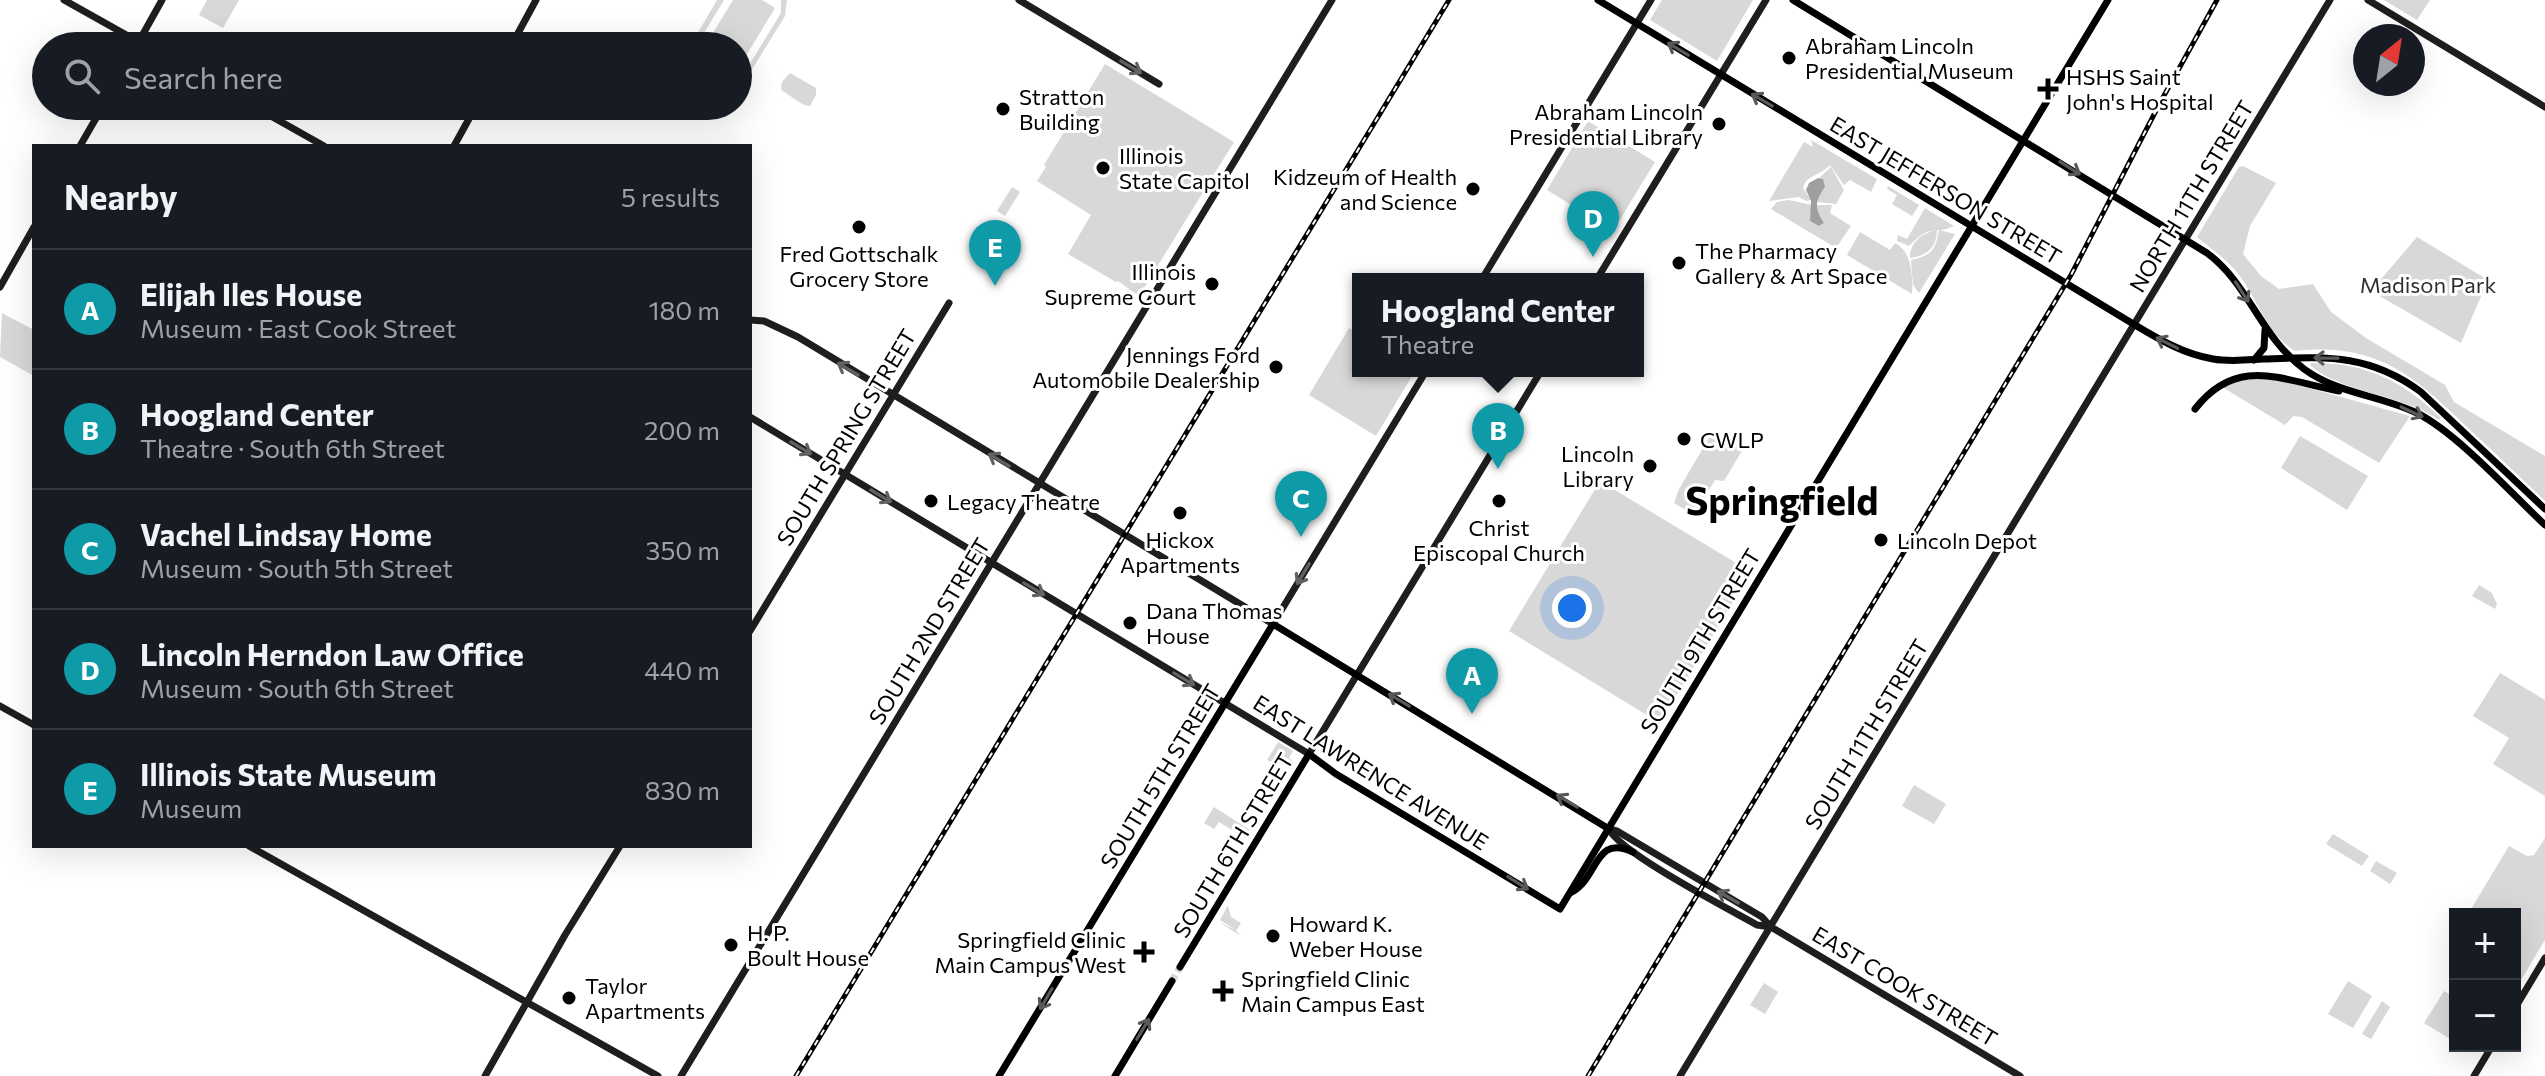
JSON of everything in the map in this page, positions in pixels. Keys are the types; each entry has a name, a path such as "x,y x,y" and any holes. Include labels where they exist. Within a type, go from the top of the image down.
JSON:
{"main road":[{"name":"EAST JEFFERSON STREET","path":"1598,0 2135,325 2190,354 2216,360 2326,357 2355,360 2401,377 2421,392 2545,509"},
{"path":"1793,0 2186,239 2225,269 2265,330 2291,358 2329,384 2407,408 2440,427 2545,525"},
{"name":"SOUTH 9TH STREET","path":"1560,909 2108,0"},
{"path":"2254,360 2264,348 2265,330"},
{"path":"2195,409 2219,386 2249,375 2274,376 2369,397"},
{"name":"EAST COOK STREET","path":"1273,624 1609,829"},
{"name":"SOUTH 5TH STREET","path":"999,1076 1273,624"},
{"name":"EAST LAWRENCE AVENUE","path":"1309,754 1336,774 1560,909"},
{"name":"SOUTH 6TH STREET","path":"1180,967 1309,754"},
{"path":"1570,893 1585,883 1609,847 1633,852"},
{"path":"1115,1076 1172,981"}],"street":[{"path":"64,0 118,32"},
{"path":"146,32 162,0"},
{"path":"519,32 536,0"},
{"path":"1019,0 1159,84"},
{"name":"SOUTH 2ND STREET","path":"681,1076 1332,0"},
{"path":"1486,273 1651,0"},
{"path":"1601,273 1766,0"},
{"name":"NORTH 11TH STREET","path":"2083,410 2330,0"},
{"path":"2368,0 2545,107"},
{"path":"81,144 95,120"},
{"path":"278,120 320,144"},
{"path":"455,144 468,120"},
{"path":"0,287 32,231"},
{"name":"SOUTH SPRING STREET","path":"752,628 949,303"},
{"name":"EAST COOK STREET","path":"752,320 764,321 798,337 1273,624"},
{"name":"SOUTH 5TH STREET","path":"1273,624 1422,377"},
{"name":"SOUTH 6TH STREET","path":"1309,754 1537,377"},
{"name":"SOUTH 11TH STREET","path":"1680,1076 2083,410"},
{"name":"EAST LAWRENCE AVENUE","path":"752,418 1309,754"},
{"path":"0,706 32,724"},
{"name":"EAST COOK STREET","path":"1609,829 1613,838 1633,852 1757,925 1771,927"},
{"name":"EAST COOK STREET","path":"1609,829 1762,917 1771,927 2020,1076"},
{"path":"253,848 658,1076"},
{"path":"485,1076 619,848"},
{"path":"2521,998 2545,958"},
{"path":"2474,1076 2488,1052"}],"green space":[{"path":"207,0 239,0 223,28 199,15"},
{"path":"717,0 724,0 705,32 698,32"},
{"path":"733,0 762,0 775,8 752,46 752,32 714,32"},
{"path":"781,0 787,0 785,16 752,69 752,60 781,13"},
{"path":"1662,0 1753,0 1717,61 1650,20"},
{"path":"2384,0 2430,0 2417,20"},
{"path":"1105,64 1234,142 1139,296 1068,254 1091,215 1037,181"},
{"path":"790,73 816,88 810,106 781,90 782,82"},
{"path":"1588,121 1655,162 1613,231 1547,190"},
{"path":"1811,140 1877,179 1871,192 1850,180 1844,185 1830,165 1805,183 1803,188 1811,200 1799,197 1769,201 1804,142 1813,147"},
{"path":"2243,166 2276,183 2250,226 2243,254 2261,276 2279,289 2313,284 2331,312 2366,338 2445,385 2454,402 2545,456 2545,501 2429,392 2392,366 2349,352 2295,351 2277,336 2239,275 2197,237 2239,167"},
{"path":"1831,167 1844,190 1836,204 1817,202 1825,187 1820,177"},
{"path":"1888,186 1919,205 1912,216 1892,204 1897,195 1887,189"},
{"path":"1012,187 1020,192 1005,216 997,211"},
{"path":"1789,200 1812,205 1810,221 1820,226 1824,223 1816,211 1816,205 1832,205 1830,213 1851,226 1836,248 1771,209 1777,202"},
{"path":"1925,208 1954,226 1923,234 1909,246 1897,241 1898,235 1907,239"},
{"path":"1937,230 1930,250 1910,258 1918,239"},
{"path":"1939,230 1955,234 1919,293 1913,285 1911,260 1931,251"},
{"path":"1860,232 1890,250 1895,243 1901,247 1910,266 1912,294 1847,255"},
{"name":"Madison Park","path":"2417,237 2488,280 2461,343 2371,291"},
{"path":"2,313 32,329 32,375 0,357"},
{"path":"1349,328 1352,330 1352,377 1411,377 1376,436 1309,395"},
{"path":"2311,363 2349,366 2382,376 2412,394 2441,418 2439,420 2407,404 2338,382"},
{"path":"2244,378 2272,378 2410,416 2379,463 2302,417 2293,416 2285,425 2222,387"},
{"path":"1713,431 1743,449 1724,481 1715,480 1694,515 1674,503"},
{"path":"2300,436 2368,476 2347,510 2281,468"},
{"path":"1600,481 1751,572 1660,723 1509,631"},
{"path":"2479,585 2492,593 2497,604 2495,609 2472,596"},
{"path":"2500,673 2545,700 2545,796 2493,764 2509,738 2473,716"},
{"path":"1278,742 1293,751 1289,758 1293,761 1288,768 1267,760"},
{"path":"1914,785 1946,804 1934,824 1902,806"},
{"path":"1214,807 1250,830 1245,838 1219,822 1214,829 1204,823"},
{"path":"2333,834 2369,856 2362,866 2326,844"},
{"path":"2545,838 2545,940 2521,980 2521,908 2472,908 2509,846 2527,856 2534,855"},
{"path":"2376,861 2397,873 2390,884 2370,871"},
{"path":"1228,905 1231,917 1241,923 1236,931 1241,936 1219,922 1236,930 1220,920"},
{"path":"2348,981 2372,996 2353,1028 2328,1014"},
{"path":"1764,983 1778,992 1765,1014 1750,1005"},
{"path":"2444,991 2449,994 2449,1038 2424,1023"},
{"path":"2382,1001 2390,1007 2371,1039 2362,1034"}],"shaded area":[{"path":"1823,179 1825,187 1817,205 1824,223 1819,226 1810,221 1811,201 1806,190 1809,183"}],"tunnel":[{"path":"1172,981 1180,967"}],"railway":[{"path":"796,1076 1449,0"},
{"path":"1588,1076 2071,275 2217,0"}],"place":[{"name":"Abraham Lincoln Presidential Museum","path":"1789,58"},
{"name":"HSHS Saint John's Hospital","path":"2048,89"},
{"name":"Stratton Building","path":"1003,109"},
{"name":"Abraham Lincoln Presidential Library","path":"1719,124"},
{"name":"Illinois State Capitol","path":"1103,168"},
{"name":"Kidzeum of Health and Science","path":"1473,189"},
{"name":"Fred Gottschalk Grocery Store","path":"859,227"},
{"name":"Lincoln Herndon Law Office","path":"1593,257"},
{"name":"The Pharmacy Gallery & Art Space","path":"1679,263"},
{"name":"Illinois Supreme Court","path":"1212,284"},
{"name":"Illinois State Museum","path":"995,286"},
{"name":"Jennings Ford Automobile Dealership","path":"1276,367"},
{"name":"CWLP","path":"1684,439"},
{"name":"Lincoln Library","path":"1650,466"},
{"name":"Hoogland Center","path":"1498,469"},
{"name":"Legacy Theatre","path":"931,501"},
{"name":"Christ Episcopal Church","path":"1499,501"},
{"name":"Hickox Apartments","path":"1180,513"},
{"name":"Vachel Lindsay Home","path":"1301,537"},
{"name":"Lincoln Depot","path":"1881,540"},
{"name":"Dana Thomas House","path":"1130,623"},
{"name":"Elijah Iles House","path":"1472,714"},
{"name":"Howard K. Weber House","path":"1273,936"},
{"name":"H. P. Boult House","path":"731,945"},
{"name":"Springfield Clinic Main Campus West","path":"1144,952"},
{"name":"Springfield Clinic Main Campus East","path":"1223,991"},
{"name":"Taylor Apartments","path":"569,998"}],"district":[{"name":"Springfield","path":"1782,499"}]}
